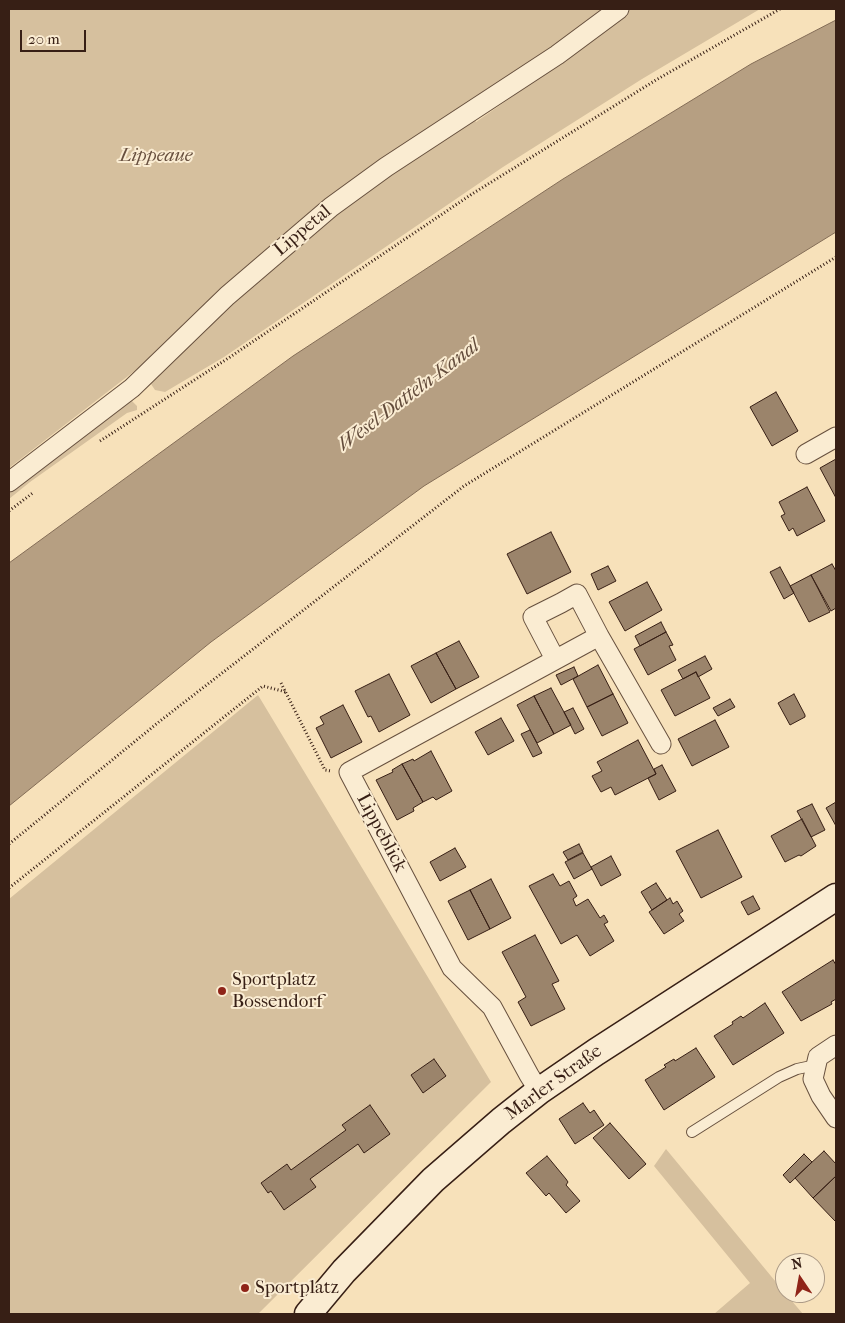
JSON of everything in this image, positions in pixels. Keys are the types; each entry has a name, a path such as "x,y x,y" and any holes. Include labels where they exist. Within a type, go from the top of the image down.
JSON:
{"main road":[{"name":"Marler Straße","path":"308,1314 344,1272 433,1180 501,1121 539,1091 596,1052 836,897"}],"street":[{"name":"Lippetal","path":"9,482 132,388 227,296 331,207 386,167 557,54 619,9"},
{"path":"806,454 836,437"},
{"path":"556,659 533,617 577,594 661,744"},
{"name":"Lippeblick","path":"539,1091 492,1007 452,968 349,772 600,636"},
{"path":"836,1045 818,1057 813,1079 821,1096 836,1118"}],"lane":[{"path":"692,1132 779,1077 797,1069 816,1065"}],"path":[{"path":"92,446 230,357 472,194 656,80 780,9"},
{"path":"9,844 160,721 464,486 836,258"},
{"path":"9,511 39,487"},
{"path":"280,682 325,770 349,772"},
{"path":"9,888 262,686 286,692"}],"green space":[{"name":"Lippeaue","path":"9,9 607,9 560,45 432,126 172,342 9,468"},
{"path":"631,9 760,9 642,79 503,167 224,357 165,392 155,390 151,384 215,319 333,213 473,117 476,122 566,59"},
{"path":"130,399 137,406 137,410 127,413 9,499 9,488"},
{"name":"Sportplatz Bossendorf","path":"258,695 491,1082 258,1314 9,1314 9,899"},
{"path":"666,1149 775,1281 775,1303 794,1303 803,1314 714,1314 750,1283 654,1166"}],"water":[{"name":"Wesel-Datteln-Kanal","path":"836,20 836,232 424,486 211,642 9,806 9,563 293,356 563,179 751,64"}],"building":[{"path":"776,392 798,431 772,446 750,407"},
{"path":"836,459 836,498 820,468"},
{"path":"807,487 825,521 797,536 793,528 789,531 781,516 785,514 779,502"},
{"path":"551,532 571,572 527,594 507,554"},
{"path":"832,564 836,571 836,608 831,611 811,575"},
{"path":"608,566 616,581 598,590 591,574"},
{"path":"780,567 794,593 784,599 770,572"},
{"path":"811,575 830,612 809,622 790,586"},
{"path":"647,582 662,610 625,631 609,602"},
{"path":"661,622 666,632 640,646 635,636"},
{"path":"666,632 673,645 669,646 676,660 648,675 634,649"},
{"path":"459,641 479,677 456,689 436,653"},
{"path":"436,653 456,689 431,703 411,666"},
{"path":"705,656 712,669 698,677 696,672 683,679 678,670"},
{"path":"598,665 613,694 587,707 573,679"},
{"path":"574,667 578,676 561,685 556,675"},
{"path":"696,672 710,698 675,716 661,690"},
{"path":"389,674 410,715 379,732 371,716 368,717 355,691"},
{"path":"551,688 571,725 554,734 534,696"},
{"path":"613,694 628,723 602,736 587,707"},
{"path":"794,694 805,717 790,725 778,703"},
{"path":"534,696 554,734 537,743 517,705"},
{"path":"730,699 735,707 718,716 713,708"},
{"path":"343,705 362,742 331,758 316,728 324,724 320,717"},
{"path":"573,708 584,729 575,734 564,712"},
{"path":"501,718 514,741 488,755 475,732"},
{"path":"715,720 729,747 692,766 678,739"},
{"path":"530,730 542,753 533,757 521,734"},
{"path":"638,740 656,774 615,795 611,787 601,792 592,776 602,771 597,762"},
{"path":"431,751 452,791 436,800 433,797 423,802 402,764 413,759 414,761"},
{"path":"402,764 423,802 413,808 414,811 397,820 376,780 393,772 392,770"},
{"path":"662,765 676,791 659,800 648,778 656,774 654,769"},
{"path":"836,802 836,826 826,808"},
{"path":"812,804 825,830 811,837 797,811"},
{"path":"802,819 816,846 801,856 799,855 785,862 771,836"},
{"path":"718,830 742,877 701,898 676,851"},
{"path":"579,844 583,852 568,860 563,852"},
{"path":"455,848 466,867 440,881 430,862"},
{"path":"583,853 592,869 574,879 565,862"},
{"path":"611,856 621,875 601,886 591,867"},
{"path":"553,874 560,886 569,881 577,896 573,899 576,906 588,899 600,918 604,915 608,922 604,924 614,941 590,956 577,935 561,944 529,886"},
{"path":"491,879 511,918 490,929 470,890"},
{"path":"656,883 667,900 652,910 641,892"},
{"path":"470,890 490,929 468,940 448,901"},
{"path":"753,896 760,909 748,915 741,902"},
{"path":"670,898 673,904 677,901 683,911 679,914 684,921 664,934 649,912"},
{"path":"535,935 559,981 552,984 565,1009 531,1026 518,1002 526,997 502,952"},
{"path":"833,960 836,965 836,999 831,1002 832,1004 801,1021 782,992"},
{"path":"765,1003 784,1033 733,1065 714,1036 733,1024 732,1022 741,1016 743,1018"},
{"path":"696,1048 715,1077 664,1110 645,1080 666,1067 664,1065 674,1059 675,1061"},
{"path":"434,1059 446,1076 423,1093 411,1075"},
{"path":"583,1103 590,1113 594,1110 604,1125 575,1144 559,1119"},
{"path":"370,1105 390,1134 364,1153 358,1144 310,1179 316,1187 284,1210 271,1191 268,1193 261,1183 287,1164 291,1170 346,1130 342,1125"},
{"path":"610,1123 646,1164 629,1179 593,1138"},
{"path":"824,1151 836,1164 836,1176 813,1198 795,1178"},
{"path":"804,1154 812,1162 790,1183 783,1175"},
{"path":"547,1156 568,1182 566,1185 580,1201 566,1213 549,1193 546,1196 526,1173"},
{"path":"836,1176 836,1219 835,1221 813,1198"}],"place":[{"name":"Sportplatz Bossendorf","path":"222,991"},
{"name":"Sportplatz","path":"245,1288"}]}
